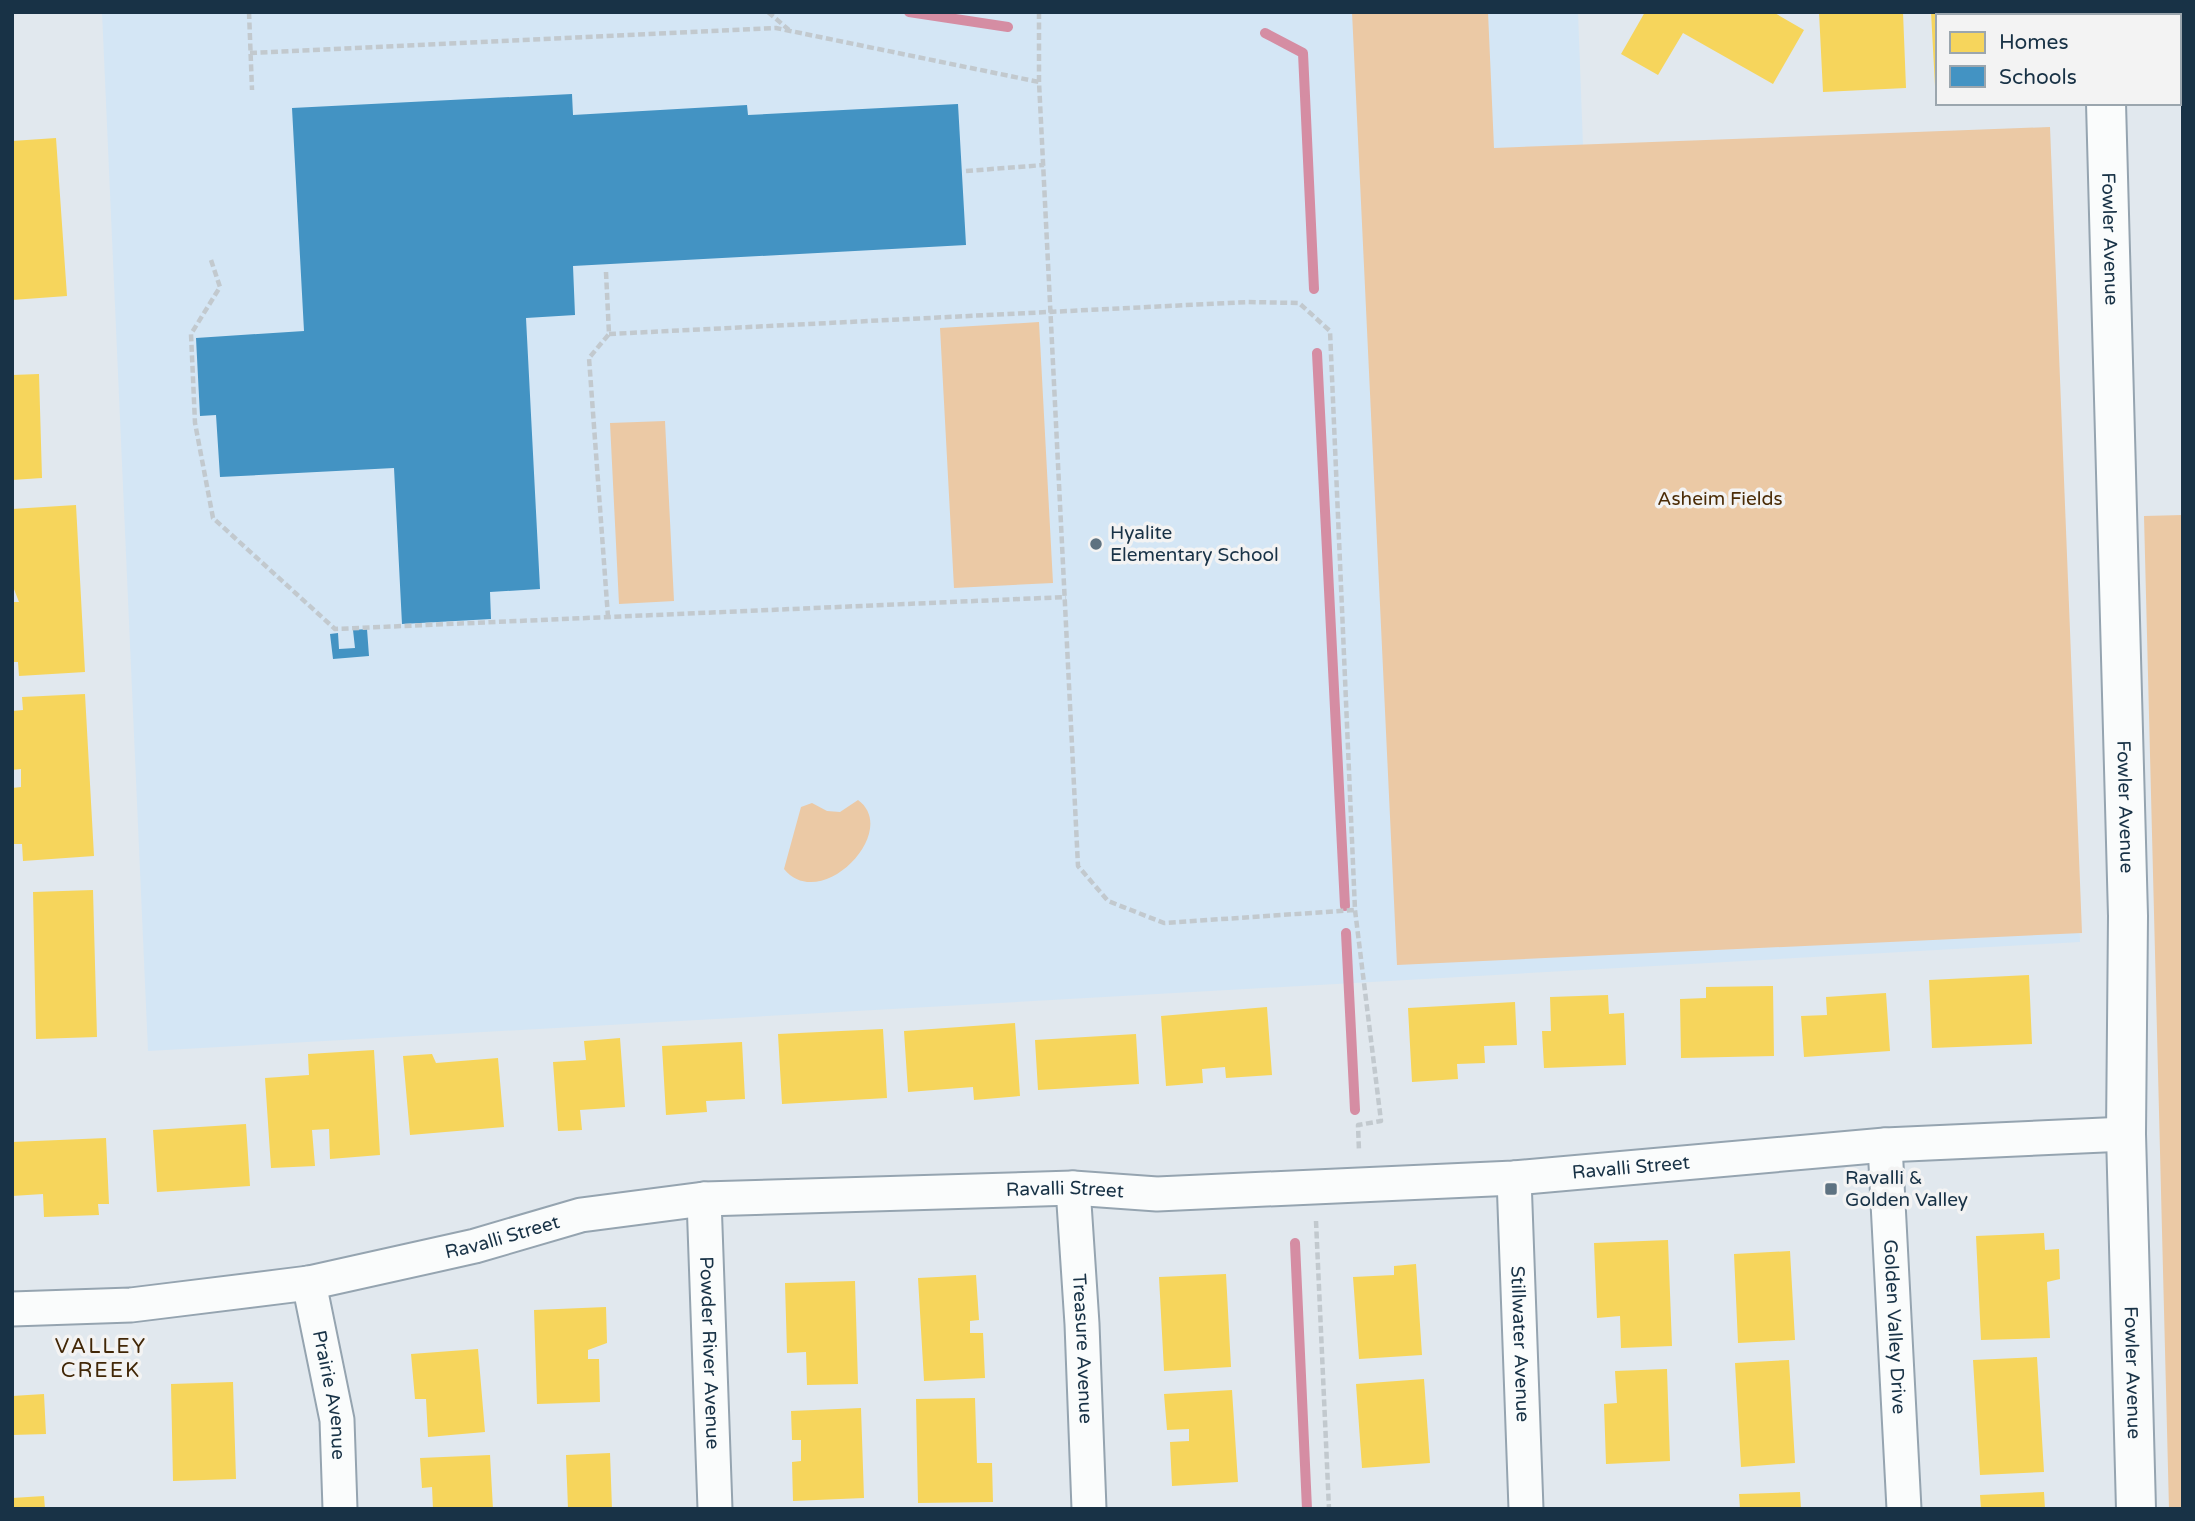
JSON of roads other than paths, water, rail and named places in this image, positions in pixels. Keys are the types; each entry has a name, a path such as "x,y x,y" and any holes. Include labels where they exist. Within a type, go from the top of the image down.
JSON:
{"street":[{"name":"Fowler Avenue","path":"2106,105 2127,916 2126,1134 2136,1509"},
{"name":"Ravalli Street","path":"12,1309 131,1305 309,1283 475,1246 581,1215 704,1199 1073,1188 1157,1194 1514,1178 1885,1145 2126,1134"},
{"name":"Golden Valley Drive","path":"1885,1145 1903,1509"},
{"name":"Stillwater Avenue","path":"1514,1178 1526,1509"},
{"name":"Treasure Avenue","path":"1073,1188 1082,1324 1089,1509"},
{"name":"Powder River Avenue","path":"704,1199 715,1509"},
{"name":"Prairie Avenue","path":"309,1283 337,1420 340,1509"}],"waterway":[{"path":"909,12 1008,27"},
{"path":"1265,33 1303,53 1314,289"},
{"path":"1317,353 1345,906"},
{"path":"1346,933 1355,1110"},
{"path":"1295,1243 1307,1509"}],"place":[{"name":"Hyalite Elementary School","path":"1096,544"},
{"name":"Ravalli & Golden Valley","path":"1831,1189"}],"district":[{"name":"VALLEY CREEK","path":"101,1358"}],"park label":[{"name":"Asheim Fields","path":"1720,499"}]}
